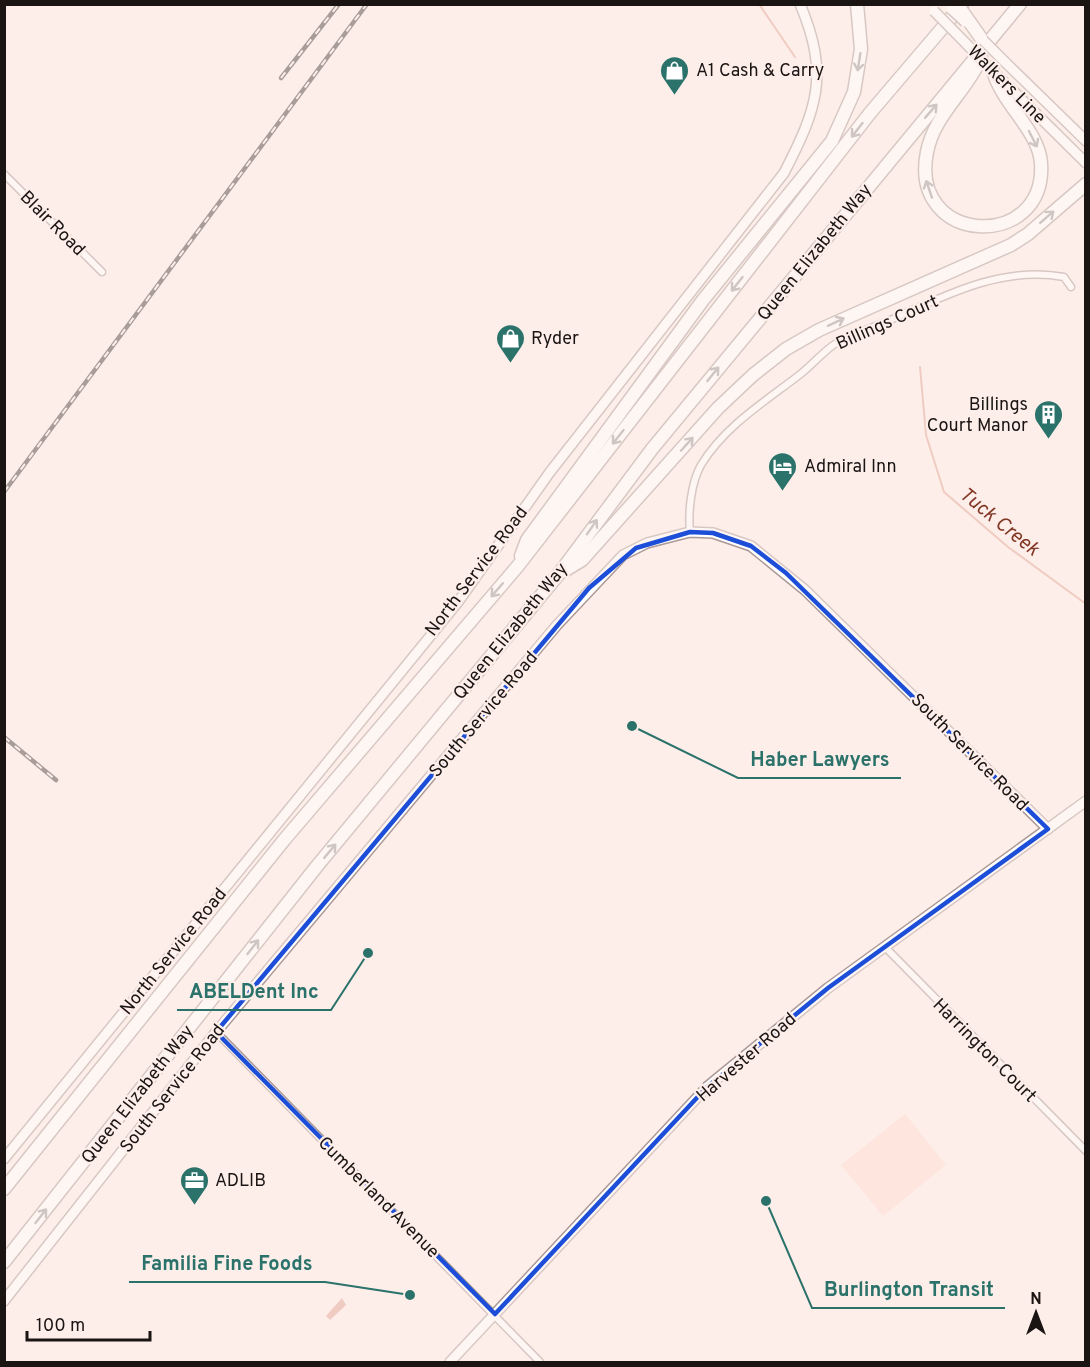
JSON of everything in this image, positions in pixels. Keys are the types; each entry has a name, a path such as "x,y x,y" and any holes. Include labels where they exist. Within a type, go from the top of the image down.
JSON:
{"highway":[{"path":"517,567 526,540 703,300 832,141 854,92 861,49 857,4"},
{"name":"Queen Elizabeth Way","path":"4,1262 311,874 558,575 652,449 984,43 1020,4"},
{"path":"956,5 984,43 974,74 935,126 925,166 928,190 939,208 960,223 985,229 1006,223 1028,206 1035,196 1041,174 1041,161 1031,134 998,89 993,71"},
{"name":"Queen Elizabeth Way","path":"4,1189 284,840 517,567 870,112 956,5"},
{"path":"558,575 582,560 718,408 753,375 786,349 819,330 1011,245 1028,234 1086,184"}],"street":[{"name":"North Service Road","path":"4,1159 458,602 550,472 784,174 806,131 815,98 819,71 812,31 800,4"},
{"name":"Walkers Line","path":"931,8 1086,163"},
{"name":"Walkers Line","path":"984,43 1086,141"},
{"name":"Blair Road","path":"4,174 102,272"},
{"name":"Billings Court","path":"690,532 691,498 701,466 756,405 799,375 833,345 950,294 992,280 1025,273 1046,273 1064,277 1071,287"},
{"name":"South Service Road","path":"4,1301 216,1032 589,588 623,555 636,548 690,532 713,533 751,546 786,573 1048,829"},
{"name":"Harvester Road","path":"450,1362 707,1087 828,988 1086,801"},
{"name":"Harrington Court","path":"886,948 1086,1151"},
{"name":"Cumberland Avenue","path":"216,1032 540,1362"}],"highlighted area":[{"path":"690,532 713,533 751,546 786,573 1048,829 828,988 707,1087 495,1314 216,1032 589,588 636,548"}],"shaded area":[{"path":"905,1114 946,1165 883,1216 841,1165"},
{"path":"342,1298 346,1305 330,1320 326,1316"}],"waterway":[{"name":"Tuck Creek","path":"759,4 795,57"},
{"name":"Tuck Creek","path":"920,367 926,435 944,492 1008,547 1086,604"}],"railway":[{"path":"281,78 339,4"},
{"path":"4,492 367,4"},
{"path":"4,737 56,780"}],"place":[{"name":"A1 Cash & Carry","path":"675,96"},
{"name":"Ryder","path":"510,364"},
{"name":"Billings Court Manor","path":"1049,440"},
{"name":"Admiral Inn","path":"783,492"},
{"name":"Haber Lawyers","path":"632,726"},
{"name":"ABELDent Inc","path":"368,953"},
{"name":"Burlington Transit","path":"766,1201"},
{"name":"ADLIB","path":"194,1206"},
{"name":"Familia Fine Foods","path":"410,1295"}]}
